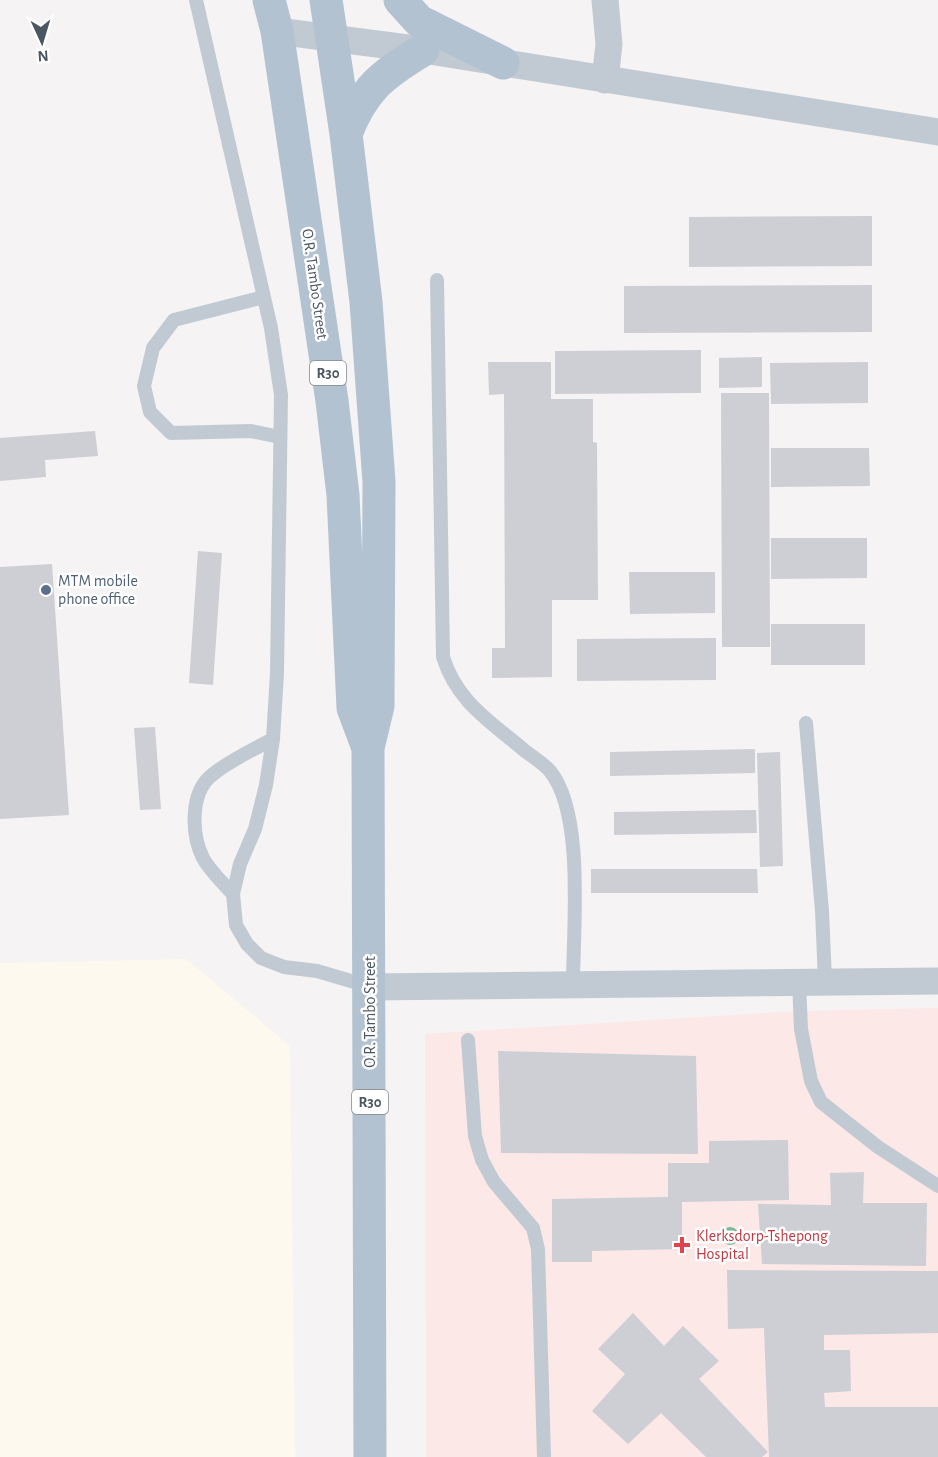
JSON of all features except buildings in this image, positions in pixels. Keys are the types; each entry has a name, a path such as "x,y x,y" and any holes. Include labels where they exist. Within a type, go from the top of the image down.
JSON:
{"main road":[{"name":"O.R. Tambo Street","path":"269,0 277,32 330,390 341,483 353,708 368,748"},
{"name":"O.R. Tambo Street","path":"326,0 346,134 366,302 379,482 378,706 368,748 370,1457"},
{"path":"400,0 419,21 503,63"},
{"path":"346,134 355,111 377,81 393,68 423,50"}],"street":[{"path":"605,0 609,44 605,80"},
{"path":"277,32 423,50 938,132"},
{"path":"370,987 812,980 938,981"}],"lane":[{"path":"196,0 264,297 280,395 277,673 273,739 266,785 255,829 240,864 233,894 236,925 247,944 261,958 284,967 317,971 370,987"},
{"path":"437,280 443,657 448,675 459,694 549,771 564,795 573,844 573,985"},
{"path":"264,297 174,320 153,348 144,386 150,412 171,433 251,431 280,437"},
{"path":"806,723 822,911 812,980 801,1029 811,1081 821,1102 878,1147 938,1186"},
{"path":"233,894 203,858 196,839 195,808 198,793 210,776 273,739"},
{"path":"468,1040 476,1136 482,1160 495,1182 533,1228 538,1249 544,1457"}],"shaded area":[{"path":"186,959 290,1046 295,1457 0,1457 0,963"},
{"name":"Klerksdorp-Tshepong Hospital","path":"938,1008 938,1457 426,1457 425,1034 800,1011"}],"place":[{"name":"MTM mobile phone office","path":"46,590"},
{"name":"Klerksdorp-Tshepong Hospital","path":"682,1245"}]}
